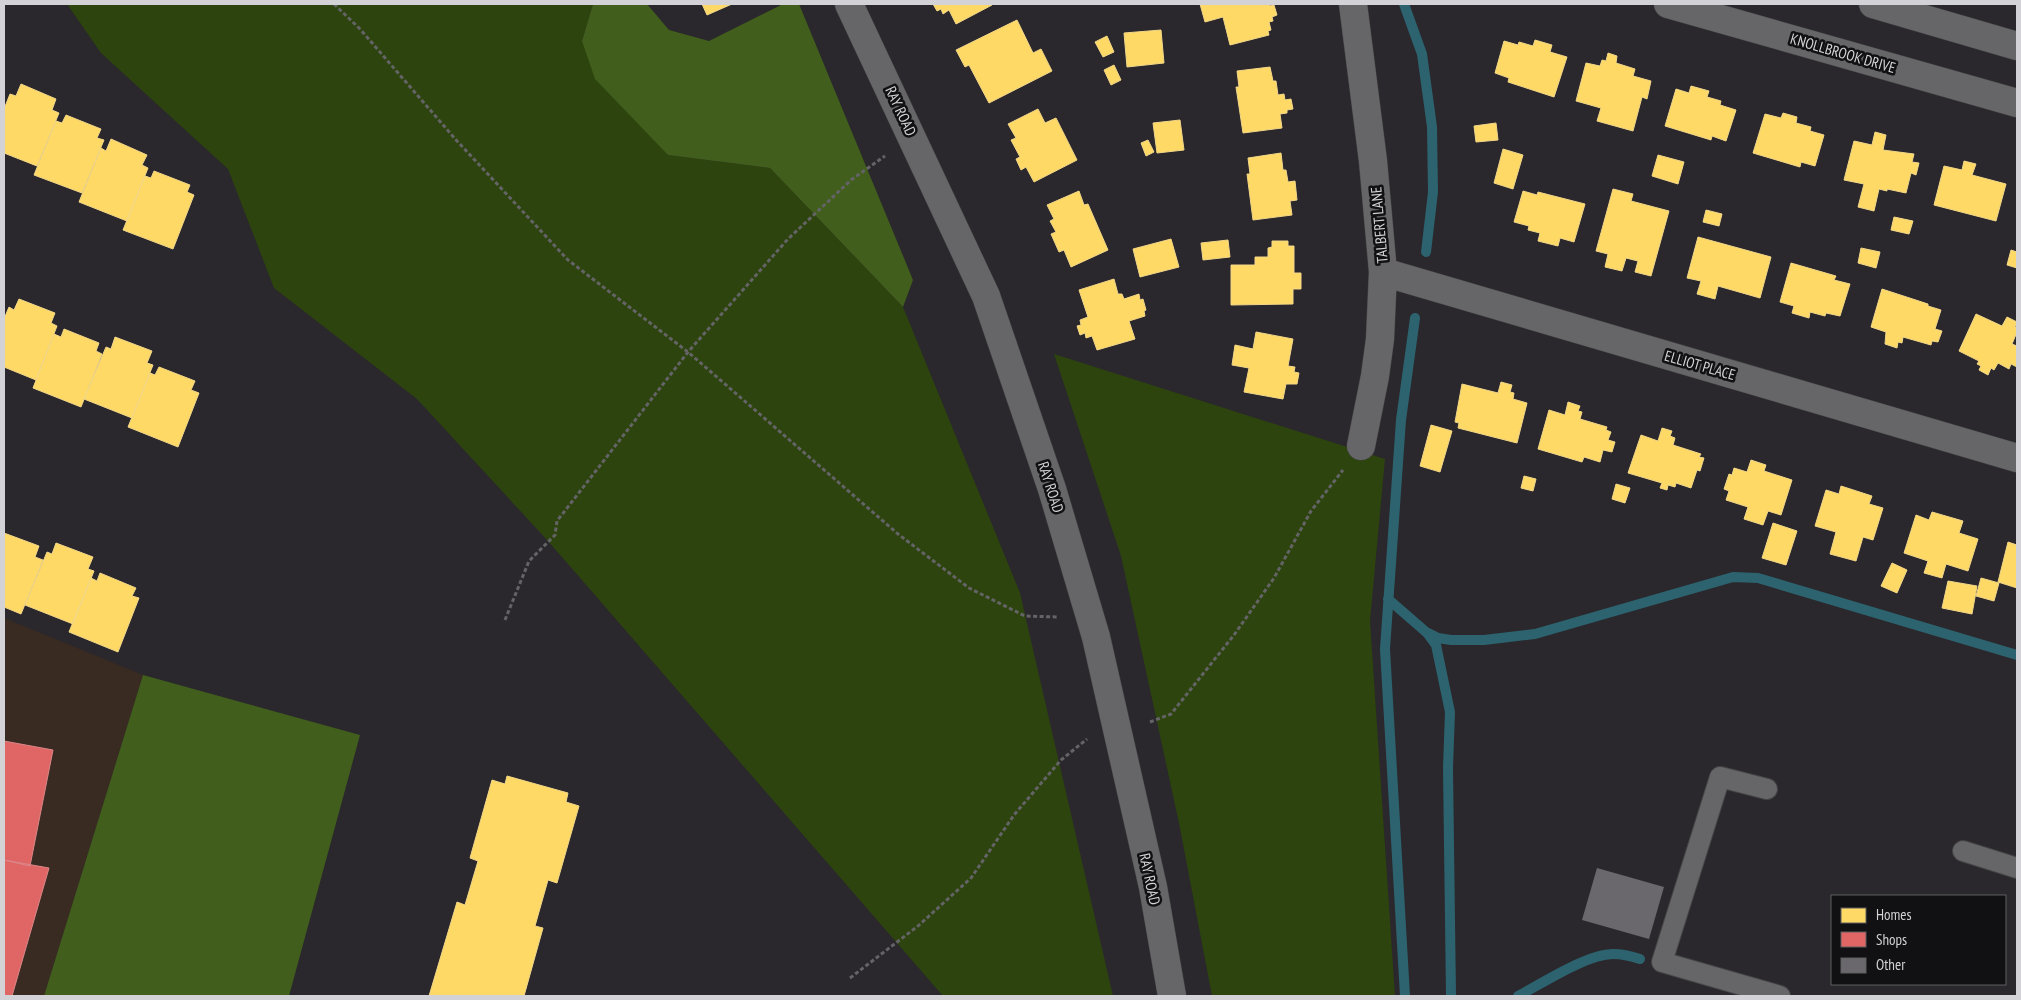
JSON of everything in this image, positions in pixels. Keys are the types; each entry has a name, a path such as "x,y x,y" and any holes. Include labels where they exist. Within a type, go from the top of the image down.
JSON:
{"street":[{"name":"RAY ROAD","path":"849,4 986,296 1052,489 1096,637 1153,887 1172,996"},
{"name":"TALBERT LANE","path":"1353,4 1373,161 1383,272 1380,339 1362,446"},
{"name":"KNOLLBROOK DRIVE","path":"1668,4 2017,104"},
{"path":"1873,4 2017,46"},
{"name":"ELLIOT PLACE","path":"1383,272 2017,458"}],"lane":[{"path":"1767,789 1720,777 1662,962 1780,996"},
{"path":"1963,851 2017,868"}],"path":[{"path":"334,4 360,29 457,141 568,260 688,352 898,534 969,588 1025,616 1090,618"},
{"path":"506,620 529,561 556,535 557,521 688,352 788,239 850,180 884,157 915,142"},
{"path":"1150,722 1171,714 1234,635 1274,578 1311,510 1362,446"},
{"path":"850,978 918,926 971,878 1014,815 1061,760 1087,739"}],"shaded area":[{"path":"4,618 143,675 44,996 4,996"}],"green space":[{"path":"67,4 593,4 582,41 668,155 770,168 903,307 1020,593 1113,996 943,996 548,541 417,399 274,288 228,169 101,53"},
{"path":"593,4 647,4 669,30 709,41 783,4 799,4 913,280 903,307 770,168 668,155 595,79 582,41"},
{"path":"1054,354 1385,459 1370,621 1395,996 1212,996 1179,823 1121,556"},
{"path":"143,675 360,735 289,996 44,996"}],"building: Homes":[{"path":"702,4 732,4 707,15"},
{"path":"933,4 992,5 956,24 949,10 943,14 941,9 937,11"},
{"path":"1200,4 1269,4 1270,6 1274,5 1277,15 1272,17 1273,21 1269,22 1271,30 1268,31 1269,35 1230,45 1223,17 1205,22"},
{"path":"1017,20 1033,53 1041,49 1052,71 989,103 969,65 965,67 956,50"},
{"path":"1161,30 1164,63 1127,67 1124,33"},
{"path":"1107,36 1114,52 1103,57 1095,42"},
{"path":"1535,40 1552,45 1550,52 1567,57 1554,97 1508,82 1509,78 1495,73 1504,41 1518,45 1519,42 1533,46"},
{"path":"1608,53 1617,56 1616,63 1635,69 1633,76 1651,81 1647,99 1642,97 1633,131 1597,121 1601,108 1576,101 1586,63 1600,66 1602,60 1606,61"},
{"path":"1114,65 1121,80 1111,85 1104,70"},
{"path":"1270,67 1273,81 1276,81 1278,95 1284,94 1285,100 1291,99 1293,109 1287,110 1287,113 1280,114 1282,128 1243,133 1236,87 1239,87 1237,71"},
{"path":"21,84 56,99 52,110 59,113 37,166 4,153 4,109 10,94 16,96"},
{"path":"1691,86 1709,91 1707,97 1721,101 1720,105 1736,110 1726,141 1712,136 1711,140 1665,126 1676,89 1689,93"},
{"path":"1038,109 1045,123 1056,118 1077,160 1034,182 1026,167 1021,170 1016,159 1020,157 1011,140 1016,138 1008,124"},
{"path":"1783,113 1797,117 1796,123 1811,127 1810,131 1824,135 1815,166 1801,162 1800,167 1753,153 1765,114 1781,118"},
{"path":"66,115 101,129 97,138 104,140 82,193 34,175 56,121 62,123"},
{"path":"1180,120 1184,150 1157,153 1153,123"},
{"path":"1496,123 1498,140 1476,142 1474,126"},
{"path":"1875,132 1886,135 1883,150 1914,154 1912,162 1919,163 1916,175 1911,173 1906,193 1879,189 1874,211 1858,207 1864,184 1844,180 1854,141 1872,145"},
{"path":"111,139 147,155 142,165 148,168 127,221 79,202 101,148 106,151"},
{"path":"1148,140 1154,152 1146,156 1141,143"},
{"path":"1503,149 1523,155 1513,189 1494,183"},
{"path":"1281,153 1283,170 1286,170 1288,182 1295,181 1297,200 1290,201 1292,215 1253,220 1247,174 1250,174 1248,158"},
{"path":"1658,155 1684,162 1678,184 1652,176"},
{"path":"1964,161 1976,164 1972,175 2006,184 1996,221 1934,205 1944,166 1962,170"},
{"path":"154,171 190,185 187,192 194,195 173,249 123,230 145,176 151,178"},
{"path":"1613,189 1633,194 1631,201 1669,211 1651,276 1635,272 1638,261 1626,258 1622,271 1605,267 1608,254 1596,251"},
{"path":"1079,191 1084,205 1088,204 1108,250 1071,267 1064,250 1059,252 1051,234 1056,232 1050,221 1054,219 1047,205"},
{"path":"1523,191 1537,195 1538,192 1585,204 1574,242 1560,238 1558,246 1538,241 1540,233 1528,230 1529,226 1514,222"},
{"path":"1706,210 1722,214 1719,226 1703,222"},
{"path":"1894,217 1913,221 1909,234 1891,230"},
{"path":"1698,237 1771,257 1760,298 1718,286 1715,299 1697,294 1701,281 1687,278"},
{"path":"1171,239 1179,267 1140,277 1133,249"},
{"path":"1228,240 1230,257 1203,260 1201,243"},
{"path":"1272,241 1288,241 1288,246 1294,246 1294,273 1301,273 1301,289 1293,289 1293,304 1231,305 1231,265 1255,265 1255,257 1268,257 1268,248 1272,247"},
{"path":"1861,248 1880,252 1876,268 1858,263"},
{"path":"2011,250 2017,252 2017,268 2007,265"},
{"path":"1791,263 1836,276 1834,280 1850,284 1840,316 1826,313 1825,316 1810,312 1809,318 1792,313 1794,306 1780,302"},
{"path":"1114,279 1118,294 1122,294 1124,299 1139,294 1140,300 1143,299 1146,310 1144,311 1145,316 1129,321 1135,339 1097,350 1092,336 1086,338 1085,333 1080,335 1077,326 1081,325 1080,320 1088,317 1079,290"},
{"path":"1882,289 1941,310 1935,329 1942,331 1938,342 1932,341 1931,345 1903,337 1902,343 1898,342 1897,348 1885,344 1886,332 1871,327"},
{"path":"19,299 55,313 51,323 57,326 36,380 4,367 4,319 9,307 14,310"},
{"path":"1976,314 2002,326 2007,317 2017,322 2015,327 2017,332 2012,344 2017,346 2017,367 2011,364 2009,369 1998,363 1994,370 1991,368 1988,375 1979,370 1981,366 1977,364 1979,361 1959,351"},
{"path":"64,329 99,343 96,351 102,354 81,407 33,388 54,334 61,337"},
{"path":"1256,332 1293,339 1288,366 1295,367 1294,372 1299,373 1297,384 1286,384 1283,399 1244,392 1249,368 1232,365 1235,345 1253,349"},
{"path":"115,337 152,351 147,363 153,365 132,418 84,399 106,347 111,349"},
{"path":"159,367 195,381 191,390 199,393 178,447 128,427 150,373 155,375"},
{"path":"1501,382 1512,385 1510,392 1514,393 1513,399 1527,403 1517,443 1458,428 1459,423 1455,422 1462,384 1498,393"},
{"path":"1568,402 1580,406 1578,411 1582,412 1580,419 1607,427 1606,430 1611,432 1608,440 1615,442 1612,452 1603,450 1600,462 1584,457 1582,462 1538,449 1549,410 1565,415"},
{"path":"1431,425 1452,431 1440,472 1420,466"},
{"path":"1662,428 1672,431 1670,436 1675,438 1673,445 1701,454 1699,457 1704,458 1700,471 1697,470 1691,488 1676,483 1675,487 1668,485 1667,490 1660,488 1662,483 1628,473 1641,435 1658,441"},
{"path":"1751,460 1766,465 1764,471 1792,480 1781,515 1768,511 1763,525 1744,519 1748,507 1726,500 1729,491 1724,489 1729,474 1732,475 1734,468 1747,472"},
{"path":"1524,476 1536,479 1533,491 1521,488"},
{"path":"1616,484 1630,488 1625,503 1612,499"},
{"path":"1841,486 1872,496 1869,504 1883,508 1873,540 1863,537 1856,561 1830,554 1836,532 1815,526 1826,490 1839,494"},
{"path":"1932,512 1963,521 1959,533 1978,539 1968,571 1946,564 1942,578 1924,573 1928,561 1904,553 1916,515 1929,520"},
{"path":"1773,523 1797,531 1786,565 1762,558"},
{"path":"4,533 39,546 35,557 43,560 21,614 4,607"},
{"path":"2008,542 2017,545 2017,588 1998,582"},
{"path":"56,543 93,557 88,569 94,571 73,624 25,605 47,552 52,554"},
{"path":"1892,563 1907,570 1897,593 1881,586"},
{"path":"100,573 136,588 132,596 139,598 118,652 69,632 91,578 97,581"},
{"path":"1981,578 1999,583 1994,601 1976,596"},
{"path":"1948,581 1977,586 1972,614 1942,608"},
{"path":"507,776 568,793 566,802 579,806 557,883 548,880 535,926 543,928 524,996 429,996 457,902 465,905 478,861 470,858 492,780 505,784"}],"building: Shops":[{"path":"4,741 53,750 30,866 4,860"},
{"path":"4,860 49,868 12,996 4,996"}],"building: Other":[{"path":"1597,868 1664,887 1649,939 1582,920"}],"waterway":[{"path":"1404,4 1422,54 1432,127 1433,192 1426,252"},
{"path":"1405,996 1385,649 1401,420 1415,318"},
{"path":"1388,599 1426,632 1438,638 1484,640 1535,634 1733,577 1758,578 2017,655"},
{"path":"1428,634 1436,645 1450,712 1448,768 1451,996"},
{"path":"1518,996 1565,970 1602,955 1627,955 1640,959"}]}
